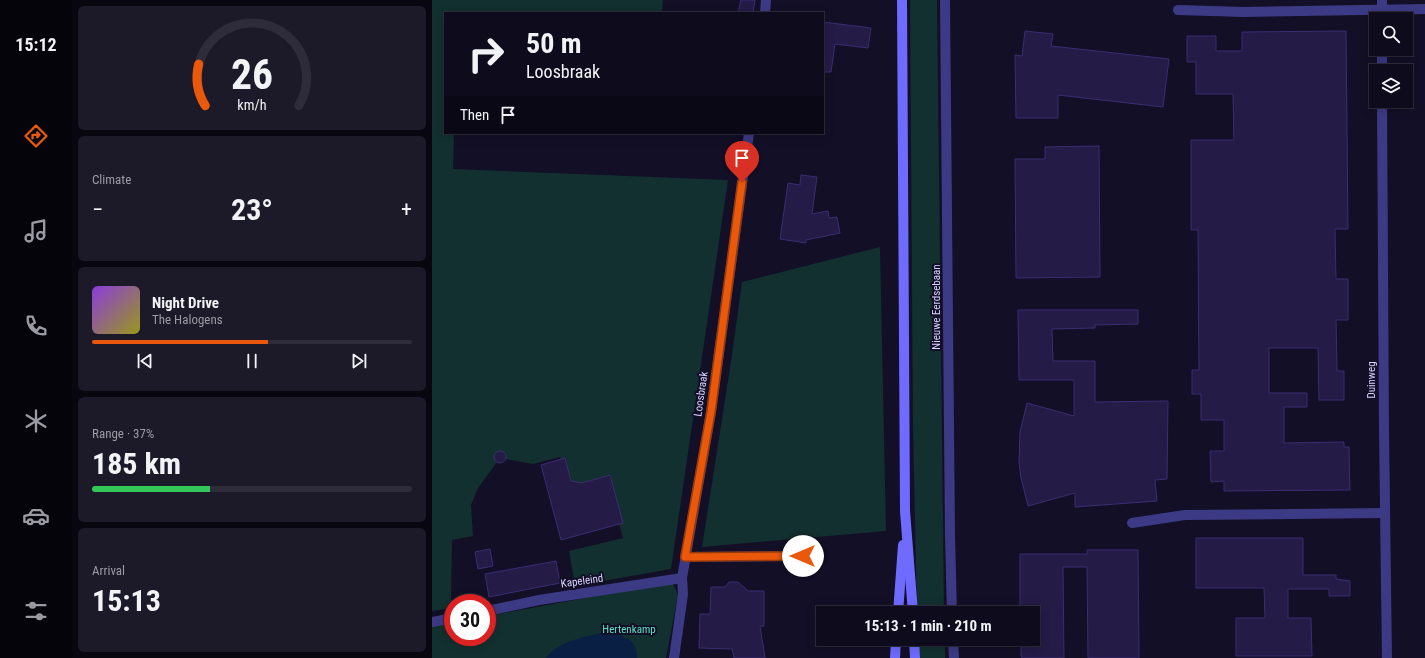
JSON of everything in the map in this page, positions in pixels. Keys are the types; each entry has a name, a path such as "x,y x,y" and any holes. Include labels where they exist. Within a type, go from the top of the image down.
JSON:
{"main road":[{"path":"902,0 905,511 912,606"},
{"path":"898,606 905,511"},
{"path":"895,658 896,646"},
{"path":"914,646 915,658"}],"street":[{"path":"765,12 766,0"},
{"name":"Nieuwe Eerdsebaan","path":"945,0 952,606"},
{"path":"1178,10 1244,12 1425,9"},
{"name":"Duinweg","path":"1382,108 1387,658"},
{"name":"Loosbraak","path":"674,658 683,594 682,578 685,557 711,412 749,134"},
{"path":"1132,523 1185,515 1385,513"},
{"path":"685,557 803,556"},
{"name":"Kapeleind","path":"496,608 538,600 682,578"},
{"path":"432,622 444,620"},
{"path":"953,646 954,658"}],"green space":[{"path":"432,0 663,0 662,12 444,12 444,134 454,134 453,169 728,180 671,569 575,586 569,551 623,538 608,484 568,494 560,457 533,464 500,458 478,488 471,505 473,536 452,540 451,594 444,594 444,609 432,611"},
{"path":"910,0 937,0 944,606 917,606 913,427"},
{"path":"880,247 886,531 702,547 742,282"},
{"name":"Hertenkamp","path":"663,584 673,584 678,595 666,658 432,658 432,626 444,624 444,646 496,646 496,614"},
{"path":"918,646 945,646 945,658 919,658"}],"water":[{"path":"601,633 614,634 631,641 634,645 637,658 546,658 551,652 563,644 579,638"}],"building":[{"path":"741,0 755,0 753,12 738,12"},
{"path":"824,22 871,28 868,48 835,44 831,72 824,72"},
{"path":"1025,31 1053,34 1051,46 1169,59 1163,107 1058,95 1058,118 1016,118 1015,55 1022,56"},
{"path":"1346,31 1348,229 1335,229 1336,279 1348,279 1348,320 1336,320 1337,371 1344,371 1344,400 1319,400 1318,348 1269,348 1269,393 1307,393 1307,407 1284,407 1284,443 1344,442 1344,447 1349,447 1350,490 1224,491 1224,481 1211,482 1210,451 1224,451 1224,420 1201,420 1201,394 1192,394 1192,370 1199,370 1198,230 1191,230 1191,140 1234,140 1233,94 1196,94 1196,62 1187,62 1187,36 1216,36 1216,51 1242,51 1242,32"},
{"path":"1099,146 1100,277 1016,278 1015,159 1045,159 1045,147"},
{"path":"801,175 817,177 812,214 828,211 829,218 837,217 840,233 806,240 806,243 780,239 788,183 800,185"},
{"path":"1018,310 1138,310 1138,324 1095,325 1095,328 1052,329 1053,361 1095,361 1095,402 1168,401 1167,479 1155,480 1157,501 1075,507 1075,493 1028,506 1019,463 1020,432 1027,403 1074,416 1074,380 1019,380"},
{"path":"502,451 505,452 505,462 498,463 495,462 494,455 495,452"},
{"path":"565,458 571,481 582,483 610,475 623,523 561,540 541,465"},
{"path":"1196,538 1303,538 1303,575 1336,575 1336,579 1350,581 1350,596 1329,596 1329,589 1288,589 1288,618 1311,618 1312,656 1236,656 1236,618 1265,618 1264,588 1196,588"},
{"path":"490,549 493,566 478,569 475,552"},
{"path":"1087,550 1138,550 1139,658 1088,658 1087,567 1063,567 1064,658 1022,658 1021,646 1040,646 1040,606 1020,606 1020,554 1087,554"},
{"path":"556,561 560,583 496,596 496,594 488,594 485,574"},
{"path":"729,582 738,582 748,591 764,591 764,626 760,626 765,658 734,658 732,649 699,648 700,614 710,614 711,587 725,587"}],"route":[{"path":"742,182 711,412 685,557 803,556"}]}
